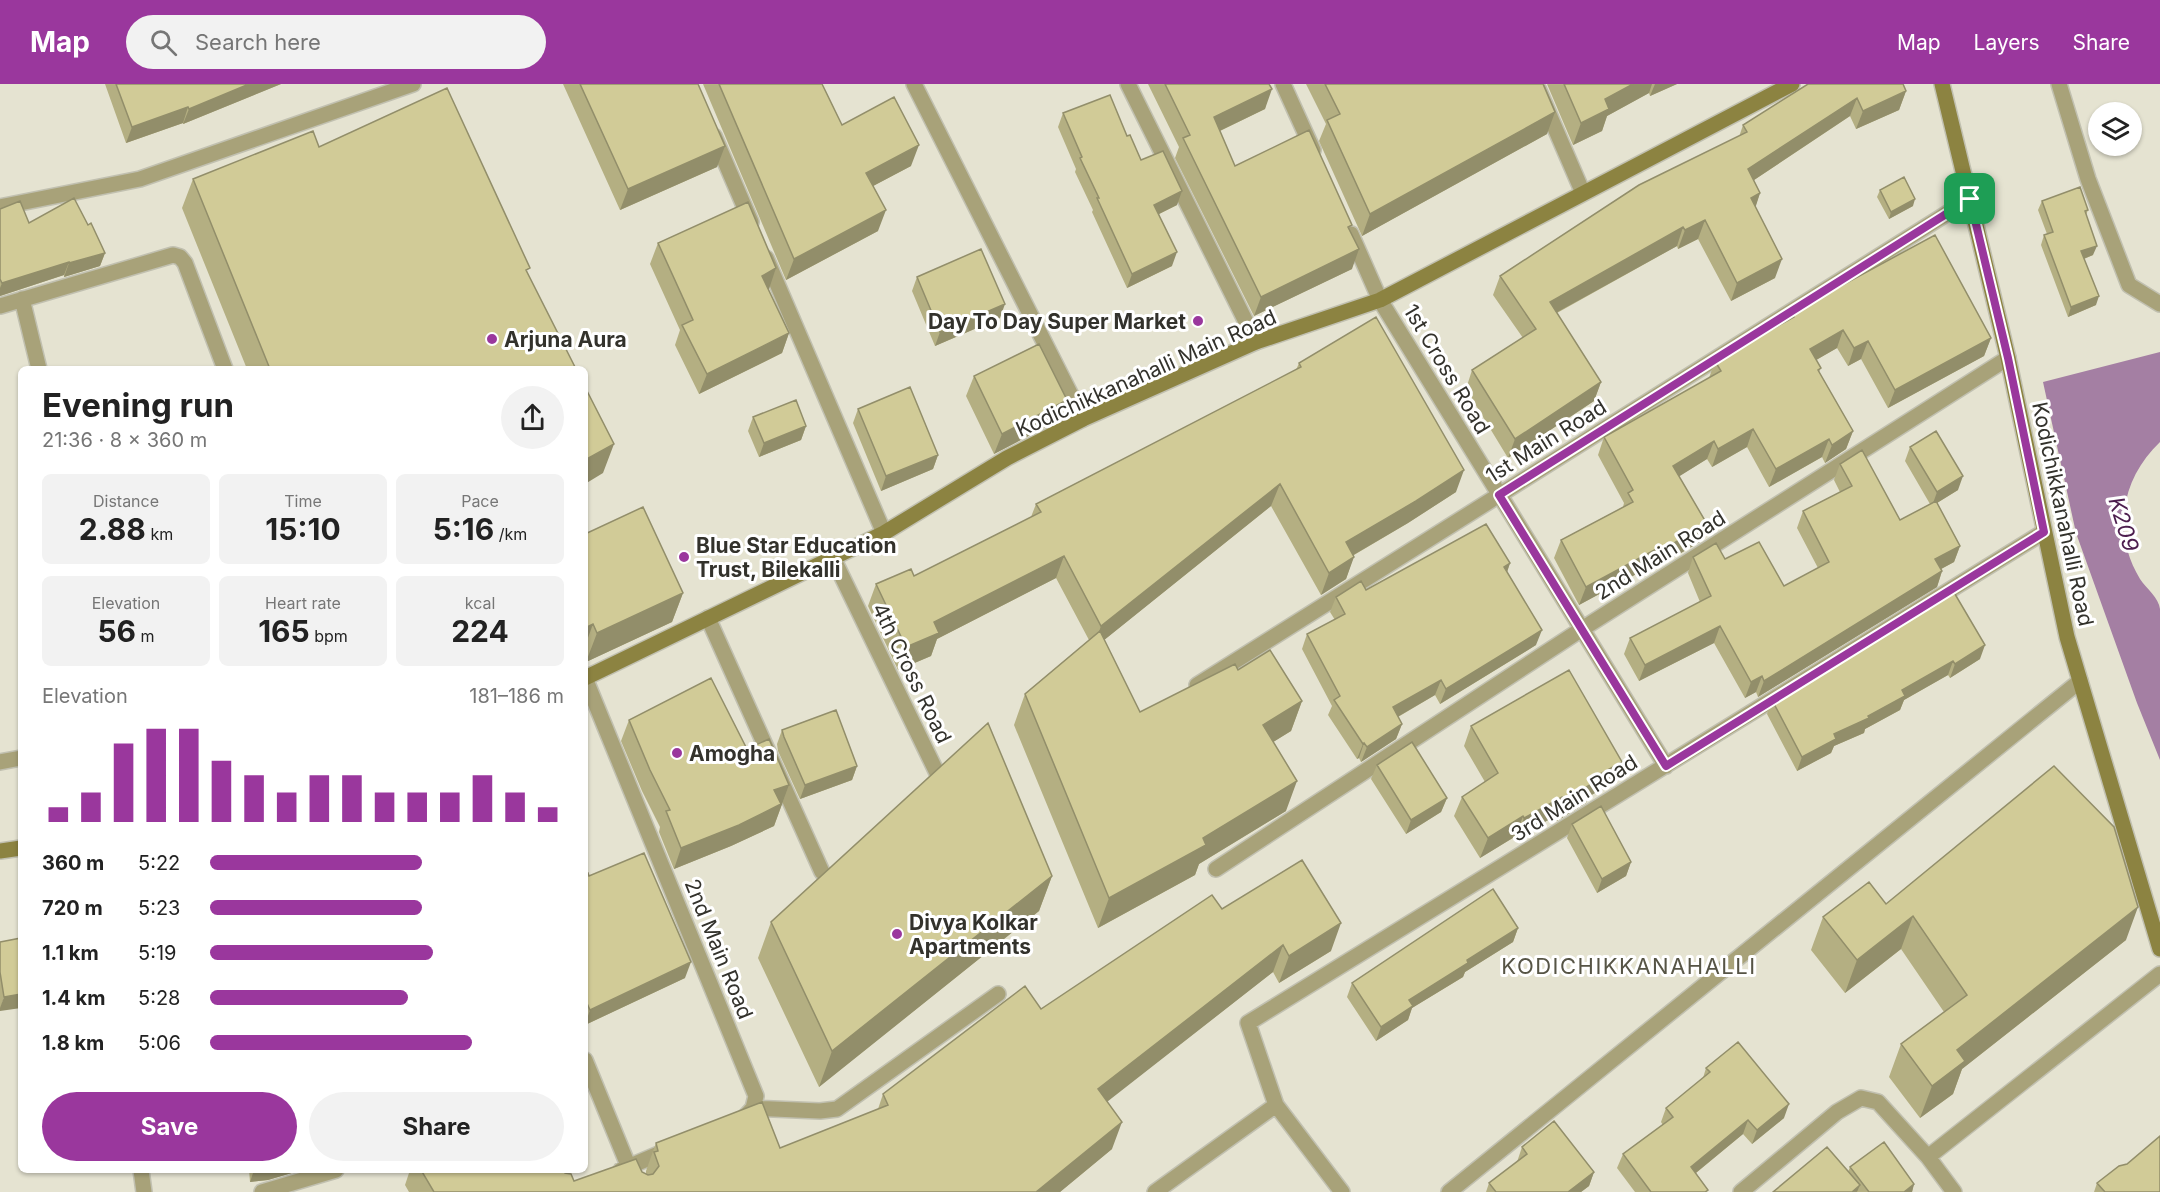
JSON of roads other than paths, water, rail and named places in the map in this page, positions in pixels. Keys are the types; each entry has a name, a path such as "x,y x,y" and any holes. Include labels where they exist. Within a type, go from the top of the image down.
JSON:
{"street":[{"path":"0,207 140,179 413,84"},
{"path":"914,84 1083,419"},
{"path":"1128,84 1256,342"},
{"path":"1283,84 1317,160"},
{"path":"1536,84 1584,193"},
{"name":"Kodichikkanahalli Main Road","path":"588,677 884,533 1007,458 1083,419 1256,342 1380,300 1792,84"},
{"name":"Kodichikkanahalli Road","path":"1942,84 2008,358 2067,637 2160,949"},
{"path":"2059,84 2088,179 2129,285 2160,304"},
{"path":"706,117 884,533"},
{"name":"1st Main Road","path":"1184,693 1970,199"},
{"name":"1st Cross Road","path":"1346,225 1380,300 1666,766"},
{"path":"0,306 173,255 180,257 185,263 224,366"},
{"path":"22,299 38,366"},
{"name":"2nd Main Road","path":"1216,869 1582,629 2008,358"},
{"name":"3rd Main Road","path":"1276,1105 1248,1023 2044,532"},
{"name":"4th Cross Road","path":"834,558 938,775"},
{"path":"708,618 822,872"},
{"path":"1449,1192 2080,681"},
{"name":"2nd Main Road","path":"588,685 756,1096 753,1108"},
{"path":"0,762 18,759"},
{"path":"0,851 18,848"},
{"path":"1928,1157 2160,974"},
{"path":"734,1123 745,1119 753,1108 820,1111 837,1109 998,994"},
{"path":"588,1067 639,1192"},
{"path":"1741,1192 1838,1112 1861,1098 1878,1102 1928,1157 1954,1192"},
{"path":"1155,1192 1276,1105 1342,1192"},
{"path":"610,1174 682,1145"},
{"path":"141,1173 144,1192"},
{"path":"262,1192 326,1173"}],"water":[{"name":"K209","path":"2160,352 2160,442 2136,473 2129,489 2124,525 2131,561 2160,609 2160,760 2076,533 2043,382"}],"place":[{"name":"Day To Day Super Market","path":"1198,321"},
{"name":"Arjuna Aura","path":"492,339"},
{"name":"Blue Star Education Trust, Bilekalli","path":"684,557"},
{"name":"Amogha","path":"677,753"},
{"name":"Divya Kolkar Apartments","path":"897,934"}],"district":[{"name":"KODICHIKKANAHALLI","path":"1629,966"}]}
